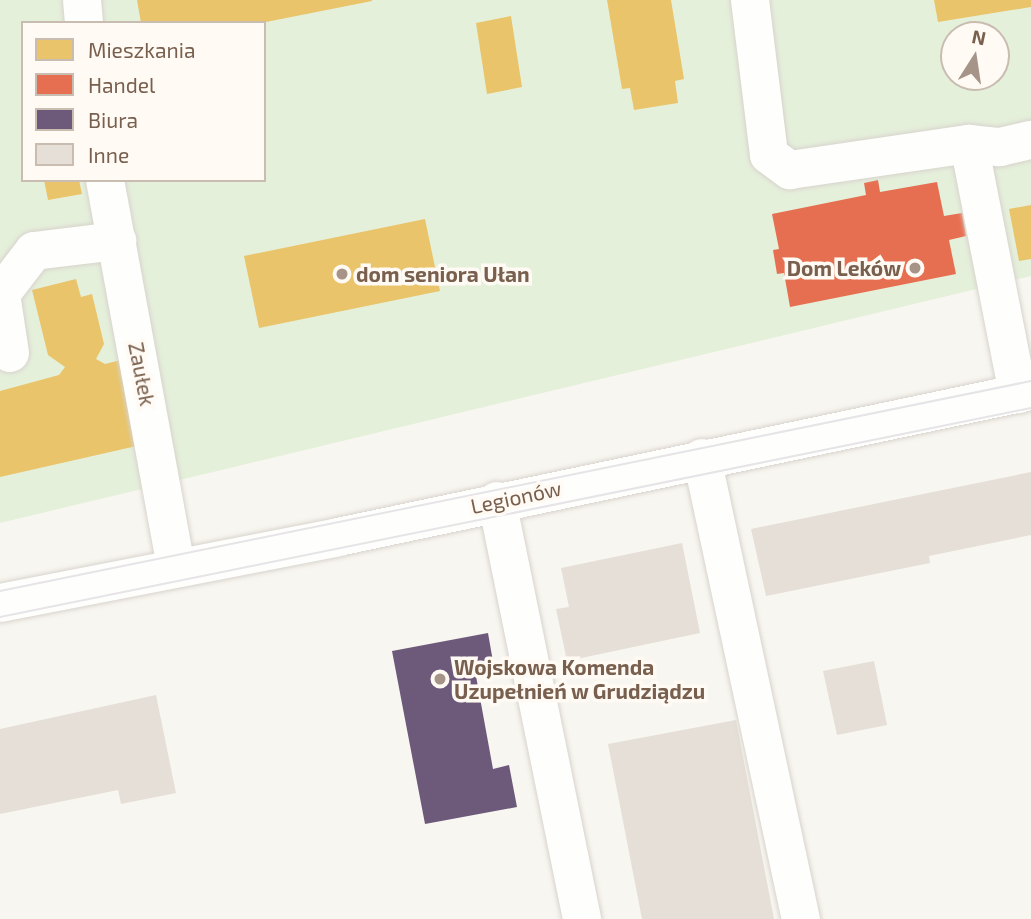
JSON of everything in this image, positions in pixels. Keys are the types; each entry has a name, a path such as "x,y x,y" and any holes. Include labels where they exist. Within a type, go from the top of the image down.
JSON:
{"street":[{"path":"82,0 84,21"},
{"path":"750,0 769,155 790,170 807,170 969,144 1000,147 1031,140"},
{"path":"969,144 1025,392"},
{"name":"Zaułek","path":"105,182 176,568"},
{"path":"10,353 1,294 34,251 117,241"},
{"name":"Legionów","path":"0,603 1025,392"},
{"path":"702,458 801,919"},
{"path":"497,501 582,919"}],"green space":[{"path":"0,0 1031,0 1031,276 0,523"}],"building: Mieszkania":[{"path":"137,0 372,0 266,22 141,21"},
{"path":"607,0 671,0 684,79 675,81 678,103 634,110 630,88 622,89"},
{"path":"934,0 1031,0 1031,7 938,22"},
{"path":"511,16 522,87 487,94 476,23"},
{"path":"44,182 79,182 82,194 48,200"},
{"path":"1031,205 1031,259 1019,261 1009,209"},
{"name":"dom seniora Ułan","path":"425,219 440,291 259,328 244,256"},
{"path":"76,279 81,297 92,294 104,344 96,359 105,364 125,359 141,445 0,477 0,391 59,375 65,367 48,355 32,290"}],"building: Handel":[{"path":"878,180 880,192 937,182 944,216 962,213 966,236 949,240 956,274 790,307 784,273 777,274 773,250 779,249 772,214 866,195 864,183"}],"building: Biura":[{"path":"488,633 495,673 476,676 493,769 509,765 517,807 425,824 392,651"}],"building: Inne":[{"path":"1031,472 1031,535 929,556 930,563 766,596 751,529"},
{"path":"682,543 700,633 567,661 556,609 569,607 561,568"},
{"path":"874,661 887,725 837,735 823,671"},
{"path":"156,695 176,793 121,804 118,790 0,814 0,729"},
{"path":"736,720 774,919 642,919 608,744"}],"tram line":[{"path":"0,591 1031,381"},
{"path":"0,617 1031,408"}],"place":[{"name":"Dom Leków","path":"915,268"},
{"name":"dom seniora Ułan","path":"342,274"},
{"name":"Wojskowa Komenda Uzupełnień w Grudziądzu","path":"440,679"}]}
